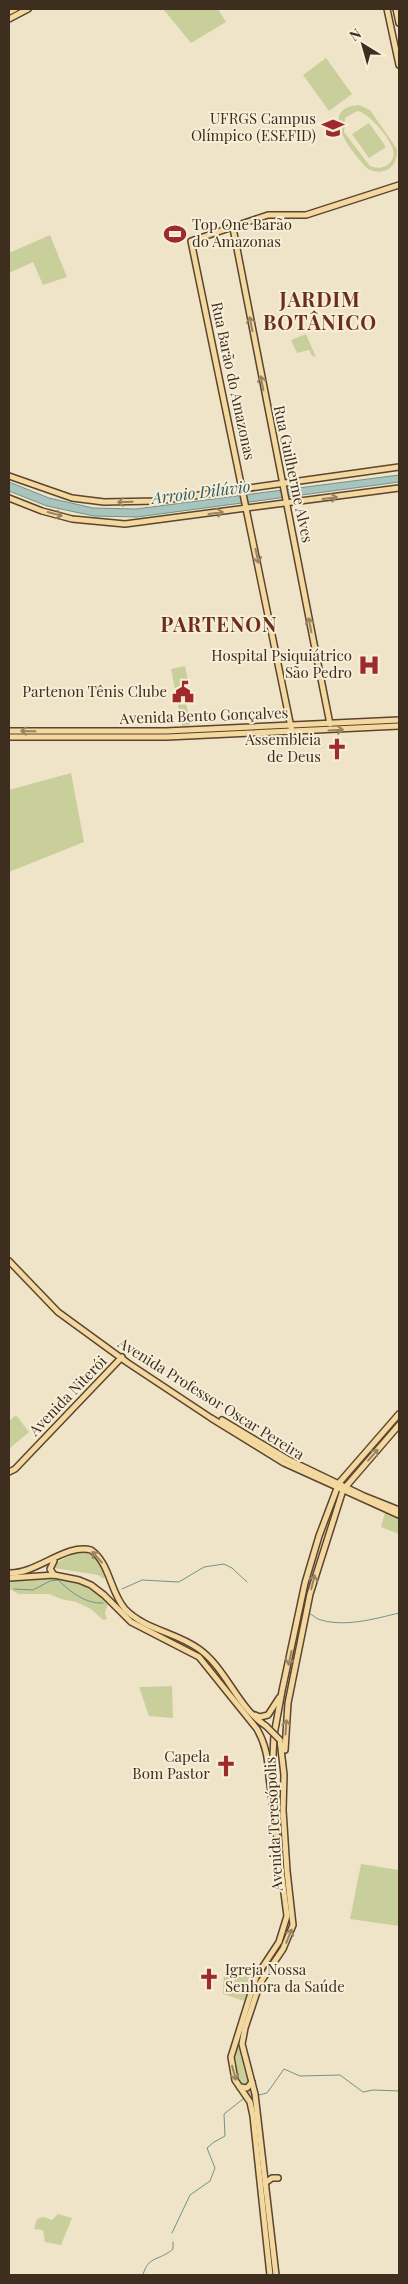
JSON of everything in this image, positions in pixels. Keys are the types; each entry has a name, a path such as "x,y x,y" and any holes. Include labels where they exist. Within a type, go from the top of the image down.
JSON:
{"main road":[{"path":"9,12 15,9"},
{"path":"9,19 28,9"},
{"path":"387,9 399,65"},
{"path":"396,9 399,23"},
{"path":"233,228 275,214 306,215 399,185"},
{"name":"Rua Barão do Amazonas","path":"233,228 191,241 292,732"},
{"name":"Rua Guilherme Alves","path":"233,228 330,724"},
{"path":"9,476 72,498 101,502 157,501 282,486 399,467"},
{"path":"9,498 42,511 72,519 125,524 399,488"},
{"name":"Avenida Bento Gonçalves","path":"9,731 166,732 399,720"},
{"name":"Avenida Bento Gonçalves","path":"9,738 166,737 399,726"},
{"name":"Avenida Professor Oscar Pereira","path":"9,1261 49,1305 122,1357 275,1453 338,1485 399,1510"},
{"name":"Avenida Niterói","path":"9,1472 15,1469 122,1357"},
{"path":"271,1789 274,1735 305,1583 338,1485 399,1414"},
{"path":"284,1775 288,1703 315,1575 345,1488 399,1425"},
{"name":"Avenida Professor Oscar Pereira","path":"345,1488 399,1515"},
{"name":"Avenida Teresópolis","path":"9,1572 26,1571 80,1549 96,1554 103,1563 116,1597 131,1614 149,1626 193,1646 211,1661 254,1716 277,1736 282,1747 284,1825 293,1925 283,1949 263,1978 242,2038 252,2082 276,2275"},
{"path":"9,1578 54,1575 50,1569 51,1564 63,1555"},
{"name":"Avenida Teresópolis","path":"54,1575 73,1578 91,1585 104,1594 131,1622 199,1657 259,1733 268,1759 287,1916 279,1942 256,1977 231,2057"},
{"path":"182,1648 193,1646"},
{"path":"254,1716 268,1715 282,1691"},
{"path":"246,2061 231,2057 233,2072 250,2102 270,2275"},
{"path":"240,2087 247,2088 252,2082"},
{"path":"257,2156 263,2167"},
{"path":"265,2184 272,2178 278,2178"}],"green space":[{"path":"165,9 218,9 226,22 191,43"},
{"path":"326,58 352,94 329,111 303,75"},
{"path":"359,105 370,110 397,149 395,161 389,169 379,172 368,169 354,154 342,133 339,123 340,114 346,108","holes":["357,111 378,127 391,145 393,155 392,160 387,166 379,168 370,166 344,132 345,118"]},
{"path":"369,123 386,147 369,158 352,134"},
{"path":"50,235 67,277 43,285 33,262 9,273 9,253"},
{"path":"306,334 316,357 312,356 309,350 297,353 291,340"},
{"name":"Partenon Tênis Clube","path":"185,666 192,700 186,702 190,725 182,726 171,669"},
{"path":"71,773 84,842 9,872 9,790"},
{"path":"16,1415 29,1432 9,1449 9,1421"},
{"path":"385,1512 399,1517 399,1534 381,1527"},
{"path":"85,1552 98,1561 105,1576 104,1579 98,1575 54,1568 55,1564 70,1555"},
{"path":"53,1579 76,1583 97,1593 108,1604 105,1613 107,1619 103,1620 91,1609 76,1602 49,1594 19,1594 9,1589 9,1581"},
{"path":"172,1686 173,1718 149,1716 139,1687"},
{"path":"361,1864 399,1870 399,1926 350,1919"},
{"path":"247,1971 252,1975 244,2001 223,1994 224,1972"},
{"path":"239,2037 243,2064 253,2102 239,2079 234,2064"},
{"path":"58,2214 72,2218 61,2245 45,2242 43,2230 34,2229 37,2219 43,2217 52,2220"}],"water":[{"name":"Arroio Dilúvio","path":"399,475 399,482 137,517 94,516 47,506 9,491 9,482 49,498 93,508 136,509"}],"waterway":[{"path":"122,1589 142,1580 179,1582 204,1567 224,1564 232,1568 247,1582"},
{"path":"14,1589 33,1590 50,1581 58,1580 73,1593 84,1599 90,1602 103,1603"},
{"path":"308,1613 318,1619 338,1623 358,1622 399,1613"},
{"path":"259,2095 267,2093 284,2069 300,2076 340,2075 363,2092 373,2090 399,2091"},
{"path":"172,2233 190,2195 210,2181 215,2168 207,2148 225,2136 224,2114 243,2099"},
{"path":"143,2275 151,2261 173,2249 173,2242"}],"place":[{"name":"UFRGS Campus Olímpico (ESEFID)","path":"333,128"},
{"name":"Top One Barão do Amazonas","path":"175,234"},
{"name":"Hospital Psiquiátrico São Pedro","path":"369,665"},
{"name":"Partenon Tênis Clube","path":"183,692"},
{"name":"Assembleia de Deus","path":"337,749"},
{"name":"Capela Bom Pastor","path":"226,1766"},
{"name":"Igreja Nossa Senhora da Saúde","path":"209,1979"}],"district":[{"name":"JARDIM BOTÂNICO","path":"320,312"},
{"name":"PARTENON","path":"219,625"}]}
